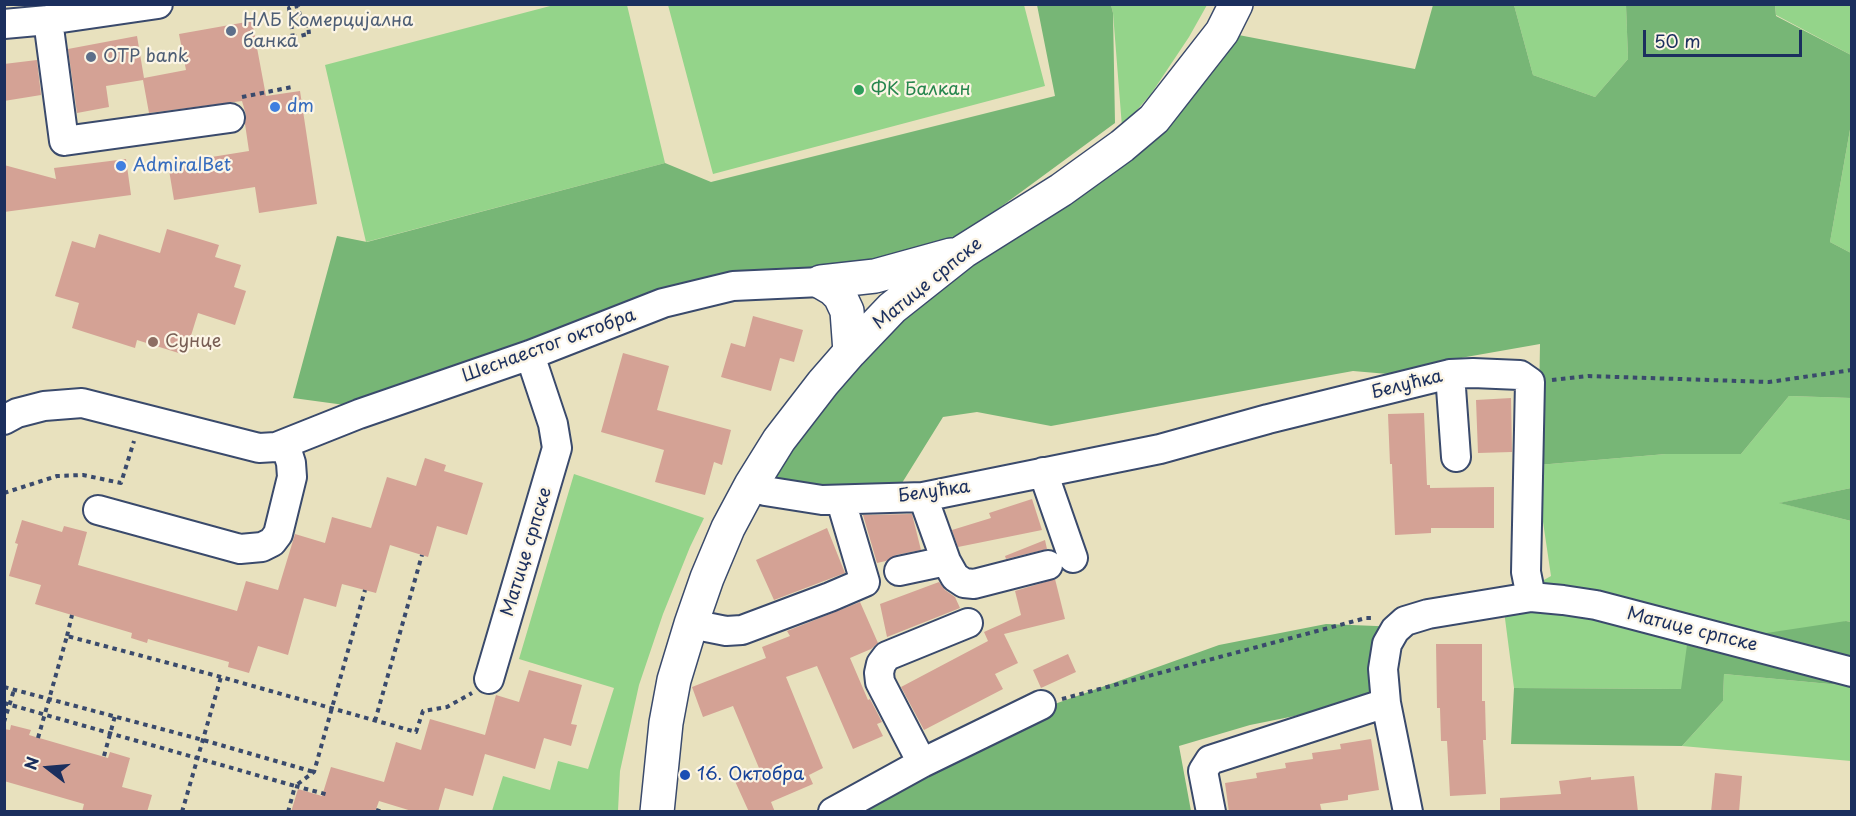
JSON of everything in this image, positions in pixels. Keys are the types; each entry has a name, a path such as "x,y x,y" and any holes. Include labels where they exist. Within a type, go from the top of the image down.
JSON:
{"main road":[{"name":"Матице српске","path":"657,812 666,723 674,680 691,624 720,548 751,485 779,440 808,400 888,312 964,251 1083,174 1122,146 1154,118 1218,37 1236,4"},
{"path":"836,283 875,276 964,251"},
{"path":"836,283 865,282 876,290 888,312"},
{"path":"836,283 847,311 850,352"}],"street":[{"path":"4,24 158,4"},
{"path":"48,20 64,141 230,118"},
{"name":"Шеснаестог октобра","path":"4,420 17,413 44,406 82,403 259,448 276,447 359,414 530,355 663,303 734,286 836,283"},
{"name":"Матице српске","path":"489,679 557,448 553,424 530,355"},
{"path":"1450,374 1456,457"},
{"name":"Белућка","path":"751,485 785,495 841,501 923,497 1160,449 1268,419 1450,374 1520,375 1530,382"},
{"path":"1408,812 1386,703 1383,669 1387,644 1395,630 1405,621 1428,614 1531,597 1526,572 1530,382"},
{"path":"98,510 240,549 262,547 272,542 278,534 292,477 291,463 285,444"},
{"path":"923,497 946,561 955,577 964,583 974,584 1061,561 1043,472"},
{"path":"691,624 726,631 742,630 865,582 841,501"},
{"path":"899,571 946,561"},
{"name":"Матице српске","path":"1531,597 1596,605 1851,672"},
{"path":"922,764 880,682 881,664 887,656 968,623"},
{"path":"1211,812 1203,771 1210,760 1386,703"},
{"path":"833,812 922,764 1041,705"}],"path":[{"path":"284,40 293,38 309,34 308,26 302,27 298,6 289,8 293,38"},
{"path":"256,94 292,87"},
{"path":"1530,382 1588,376 1768,382 1851,370"},
{"path":"4,493 57,476 83,475 121,483 132,446"},
{"path":"375,721 422,555"},
{"path":"288,812 295,786 315,772 365,590"},
{"path":"38,738 72,615"},
{"path":"1041,705 1366,618 1405,621"},
{"path":"67,636 416,732 423,711 447,706 467,696 489,679"},
{"path":"182,812 221,677"},
{"path":"4,687 315,772"},
{"path":"4,722 7,704 14,690"},
{"path":"7,704 329,795"},
{"path":"104,756 115,717"},
{"path":"376,810 382,812"}],"green space":[{"path":"554,5 627,5 665,163 366,242 325,65"},
{"name":"ФК Балкан","path":"668,5 1024,5 1045,86 713,174"},
{"path":"1037,5 1111,5 1115,123 957,239 818,283 761,286 352,406 293,398 337,236 367,242 665,163 711,182 1055,96"},
{"path":"1111,5 1207,5 1189,37 1151,94 1122,127 1113,13"},
{"path":"1433,5 1514,5 1533,75 1595,97 1628,59 1626,5 1775,5 1776,16 1851,55 1851,124 1830,242 1851,253 1851,398 1789,396 1741,454 1666,454 1538,465 1540,344 1388,374 1353,371 1051,426 977,412 943,417 902,483 816,494 758,488 815,406 894,323 1083,179 1223,32 1415,69"},
{"path":"1514,5 1626,5 1628,59 1595,97 1533,75"},
{"path":"1775,5 1851,5 1851,55 1776,15"},
{"path":"1851,124 1851,253 1830,242"},
{"path":"1789,396 1851,398 1851,488 1780,503 1851,521 1851,622 1846,621 1681,689 1514,688 1503,603 1551,576 1542,515 1538,465 1666,454 1741,454"},
{"path":"574,474 704,518 663,614 639,685 620,771 618,811 492,811 503,776 550,790 558,761 588,769 614,688 519,659"},
{"path":"1851,488 1851,521 1779,503"},
{"path":"1851,622 1851,686 1724,674 1723,701 1682,746 1511,744 1514,688 1681,689 1687,645"},
{"path":"1326,624 1401,627 1369,701 1250,725 1179,746 1191,811 856,812 1038,710 1219,645"},
{"path":"1724,674 1851,686 1851,761 1682,746 1723,701"}],"building":[{"path":"252,21 266,96 300,91 317,204 259,213 255,187 174,200 168,164 249,151 246,115 242,101 149,113 143,80 106,86 109,107 77,113 68,49 137,36 144,78 186,70 179,34"},
{"path":"37,60 41,95 4,101 4,64"},
{"path":"126,159 131,195 4,212 4,165 56,179 54,168"},
{"path":"167,229 219,245 215,257 241,265 234,287 246,291 235,325 198,313 185,355 137,340 135,348 72,328 79,303 55,296 72,241 95,248 99,234 160,253"},
{"path":"753,316 803,330 794,362 780,358 771,391 721,377 731,343 745,347"},
{"path":"623,353 669,366 657,410 731,430 722,465 714,462 705,495 655,482 664,450 601,432"},
{"path":"1511,398 1512,452 1478,453 1476,400"},
{"path":"1424,413 1427,485 1430,485 1430,488 1494,487 1494,528 1431,528 1431,533 1395,535 1388,414"},
{"path":"425,458 446,465 444,471 483,483 467,535 437,526 428,557 390,545 376,593 342,584 336,607 304,598 288,655 258,646 249,673 228,667 229,662 148,639 147,643 131,638 132,633 35,604 41,585 9,576 22,520 62,532 64,526 87,532 78,565 237,611 246,581 278,590 295,534 325,543 332,517 371,528 387,477 416,486"},
{"path":"1032,499 1042,530 958,547 952,530 991,518 989,513"},
{"path":"912,514 921,550 896,555 877,563 863,515"},
{"path":"827,528 845,573 774,600 756,560"},
{"path":"1045,540 1047,549 1006,559 1005,556"},
{"path":"1055,579 1065,619 1004,634 1018,663 995,674 1003,689 924,730 901,687 988,641 984,632 1021,615 1015,591"},
{"path":"939,582 955,597 960,608 887,637 880,604"},
{"path":"860,602 878,643 871,649 850,658 868,700 870,699 882,722 877,724 883,736 853,749 817,666 786,677 823,768 809,775 813,784 771,802 775,812 749,812 734,779 759,768 733,706 703,717 692,687 766,658 762,647 790,636 787,631"},
{"path":"1436,644 1482,644 1486,794 1450,796 1447,741 1441,741 1440,708 1437,708"},
{"path":"1068,654 1076,672 1041,688 1033,670"},
{"path":"529,670 582,685 571,724 577,725 571,746 544,738 535,769 485,754 473,796 445,788 438,812 415,812 379,801 375,812 291,812 298,789 322,796 331,767 384,782 396,742 421,750 430,719 485,735 496,695 519,702"},
{"path":"11,725 31,730 29,735 108,758 110,752 130,758 122,787 152,795 147,812 82,812 84,804 4,781 4,729 10,730"},
{"path":"1371,739 1379,790 1348,795 1348,800 1320,804 1322,812 1229,812 1225,783 1257,778 1256,773 1286,768 1285,763 1313,759 1312,753 1341,749 1340,744"},
{"path":"1715,773 1742,776 1739,812 1711,812"},
{"path":"1634,776 1638,812 1500,812 1500,798 1561,794 1559,781 1591,777 1591,780"}],"place":[{"name":"НЛБ Комерцијална банка","path":"231,31"},
{"name":"OTP bank","path":"91,57"},
{"name":"ФК Балкан","path":"859,90"},
{"name":"dm","path":"275,107"},
{"name":"AdmiralBet","path":"121,166"},
{"name":"Сунце","path":"153,342"},
{"name":"16. Октобра","path":"685,775"}]}
